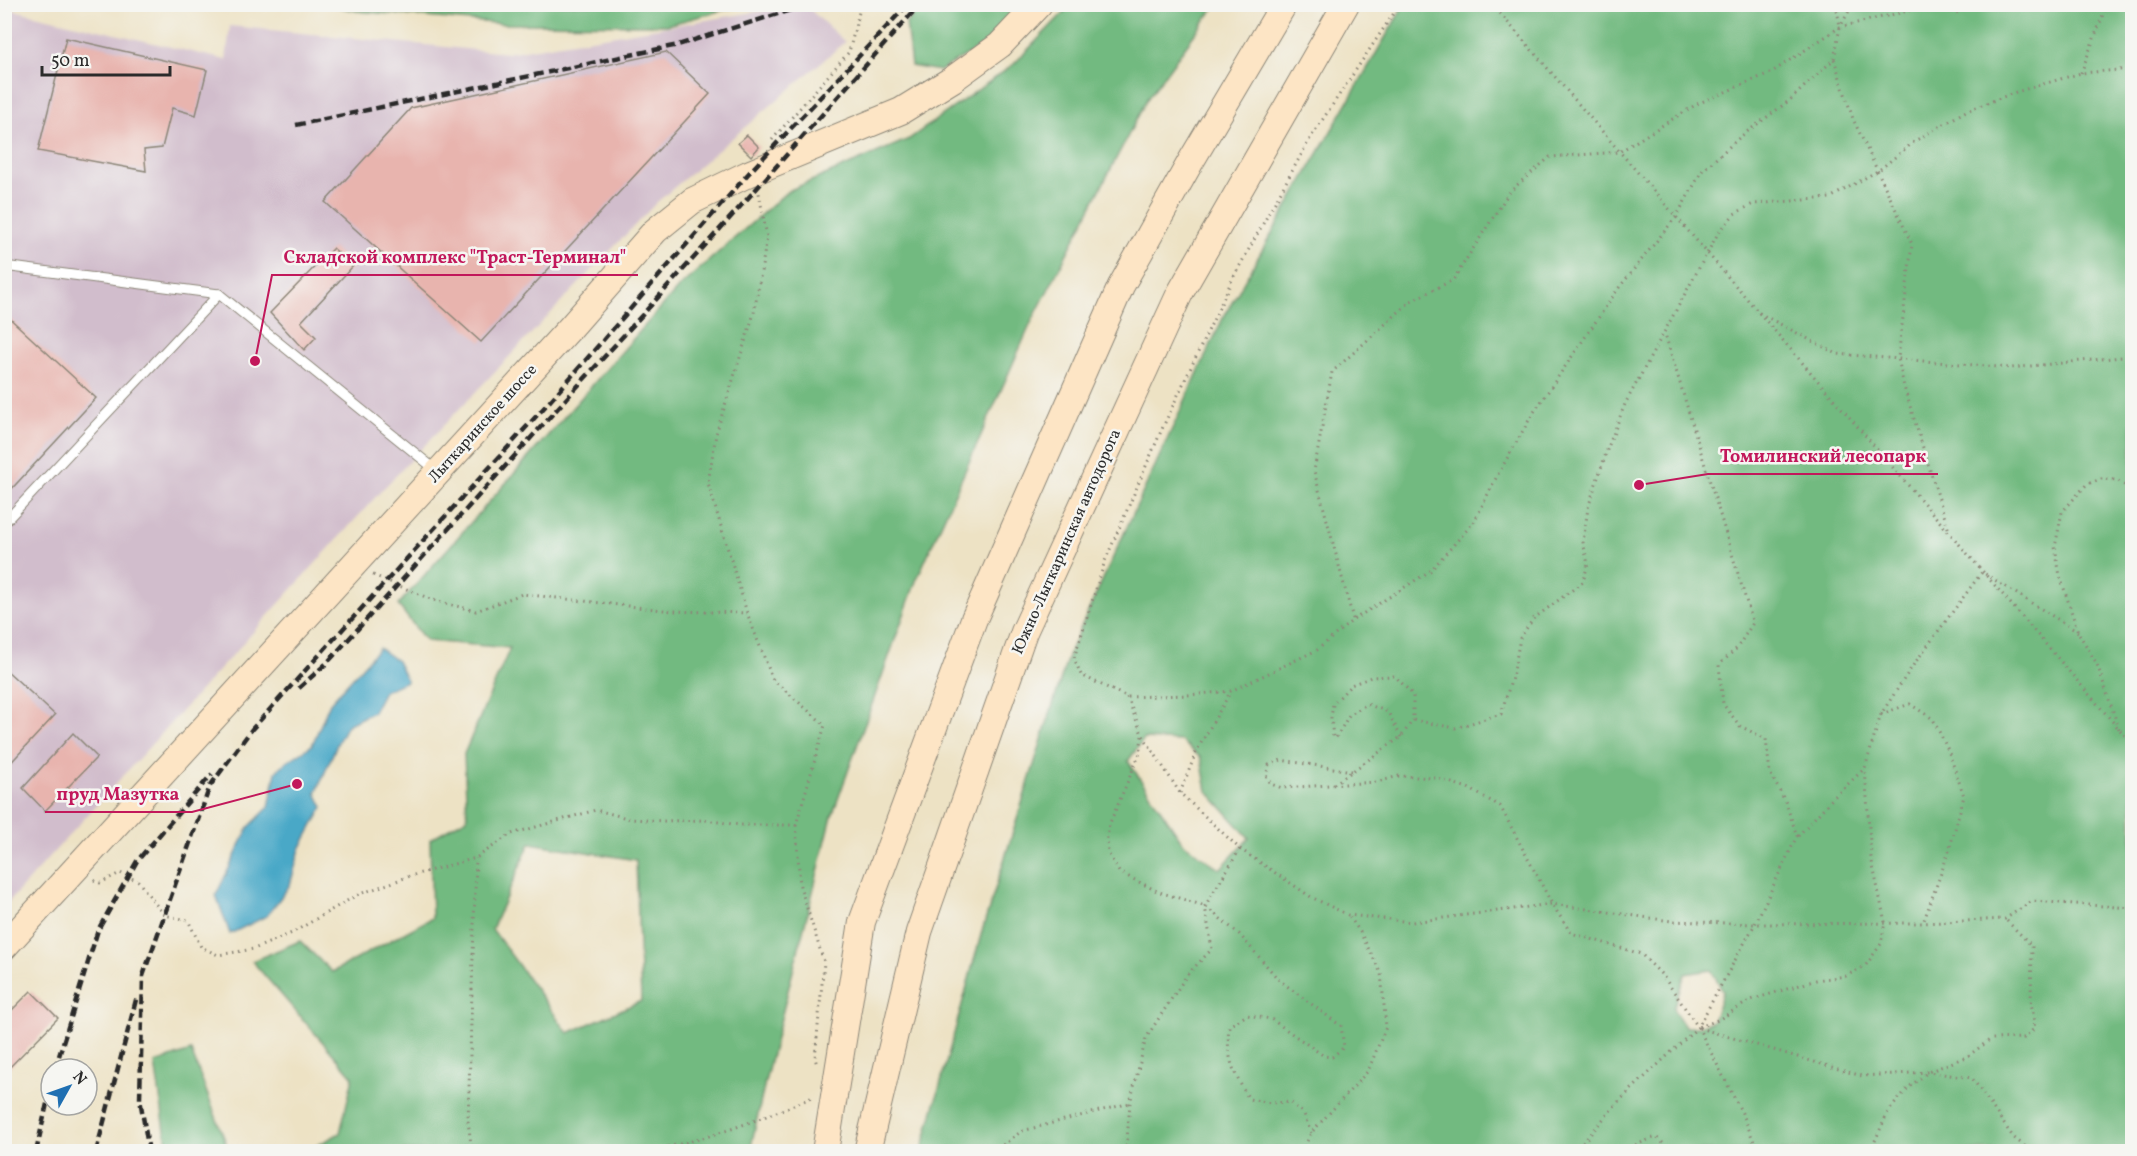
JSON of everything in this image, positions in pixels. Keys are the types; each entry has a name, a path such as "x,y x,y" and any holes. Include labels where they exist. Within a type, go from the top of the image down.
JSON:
{"main road":[{"name":"Лыткаринское шоссе","path":"4,947 571,327 655,231 692,201 755,171 901,111 953,80 1000,45 1039,4"},
{"path":"825,1152 862,922 974,619 1121,286 1191,161 1284,4"},
{"name":"Южно-Лыткаринская автодорога","path":"867,1152 919,932 1024,632 1180,293 1346,4"}],"lane":[{"path":"4,266 219,294 438,472"},
{"path":"4,523 219,294"}],"path":[{"path":"768,145 849,52 861,4"},
{"path":"1400,4 1311,137 1233,278 1162,429 1105,561 1074,658 1080,675 1127,697 1231,691 1317,650 1353,620 1430,571 1474,522 1497,476 1533,415 1618,289 1676,217 1702,171 1740,137 1791,100 1834,59"},
{"path":"1492,4 2133,744"},
{"path":"1836,4 1840,27"},
{"path":"1853,4 1840,27 1834,59 1853,119 1912,244 1898,358 1904,387 1949,534"},
{"path":"1353,620 1314,471 1332,372 1411,301 1453,280 1510,191 1550,157 1619,152 1697,104 1772,72 1840,27 1925,8 1956,13 1977,4"},
{"path":"2081,73 2107,4"},
{"path":"1413,720 1455,728 1501,714 1514,672 1520,638 1533,619 1583,582 1588,564 1582,542 1588,508 1625,404 1707,254 1734,214 1753,204 1830,198 1879,170 1915,141 1966,111 2016,92 2081,73 2133,69"},
{"path":"755,171 767,237 754,313 716,434 708,483 747,613 773,680 825,725 796,825 800,886 824,963 815,1058 819,1069"},
{"path":"1758,312 1837,354 2011,368 2133,356"},
{"path":"1665,334 1753,623 1737,648 1719,665 1723,704 1740,726 1766,739 1770,773 1786,802 1797,836"},
{"path":"2133,383 2130,394 2133,401"},
{"path":"2120,731 2097,664 2078,632 2055,547 2062,512 2087,484 2101,479 2117,480 2133,490"},
{"path":"1982,572 2078,632"},
{"path":"1698,1028 1718,1020 1751,1000 1816,980 1846,976 1866,965 1881,944 1885,922 1871,857 1865,768 1881,714 1914,663 1982,572"},
{"path":"369,574 433,600 476,611 522,594 672,611 747,613"},
{"path":"1332,785 1401,737 1413,720 1413,695 1395,676 1371,677 1351,685 1333,704 1331,718 1333,737 1336,738 1349,716 1367,704 1388,712 1401,737"},
{"path":"1180,794 1197,750 1231,691"},
{"path":"1127,697 1142,734 1180,794 1240,849 1311,897 1348,915 1412,922 1552,904 1671,921 1755,924 1923,923 2005,919 2032,901 2133,908"},
{"path":"1881,714 1910,704 1933,719 1948,750 1964,796 1949,851 1923,923"},
{"path":"1142,734 1140,753 1108,825 1108,853 1119,872 1159,892 1205,906 1239,934 1279,980 1341,1026 1344,1047 1332,1057 1324,1056 1271,1019 1247,1015 1228,1026 1227,1046 1233,1070 1249,1099 1272,1103 1290,1102 1304,1114 1311,1133"},
{"path":"1352,771 1281,760 1269,765 1266,775 1271,784 1282,788 1377,782 1399,776 1436,778 1468,788 1500,806 1552,904 1571,933 1641,954 1663,976 1698,1028 1744,1117 1758,1152"},
{"path":"1575,1152 1617,1103 1698,1028 1755,924 1797,836 1832,798 1865,768"},
{"path":"74,870 100,883 120,873 138,881 164,915 188,920 201,947 218,955 254,949 292,933 357,895 410,876 477,858 511,834 596,810 631,819 705,820 740,825 796,825"},
{"path":"1126,1152 1130,1103 1146,1038 1187,975 1212,949 1205,906 1240,849"},
{"path":"472,1152 468,1121 477,858"},
{"path":"1302,1152 1311,1133 1368,1071 1386,1026 1381,973 1360,932 1348,915"},
{"path":"1870,1152 1888,1112 1908,1088 1928,1072 1968,1056 1991,1039 2024,1038 2032,1031 2035,1023 2031,1003 2032,946 2005,919"},
{"path":"1698,1028 1862,1076 1928,1072 1972,1078 2013,1137 2032,1152"},
{"path":"632,1152 655,1150 741,1126 816,1096"},
{"path":"993,1152 1022,1131 1130,1103"},
{"path":"1626,1152 1630,1147 1656,1137 1664,1144 1665,1152"}],"shaded area":[{"path":"805,5 845,42 656,203 382,490 5,906 5,8 226,60 230,26 507,53"}],"green space":[{"path":"1072,4 1216,5 1147,99 1031,323 916,581 832,816 765,1082 750,1151 307,1151 340,1133 353,1077 252,961 300,941 332,972 432,918 430,839 467,818 464,754 510,648 426,641 398,605 679,287 788,191 909,139 1014,64","holes":["530,843 636,860 641,1001 568,1033 492,929"]},
{"path":"329,5 742,5 667,25 505,24 357,11"},
{"path":"924,5 1024,5 991,40 940,71 911,66 906,23"},
{"path":"1404,5 2132,5 2132,1151 922,1151 982,931 1069,653 1223,318","holes":["1144,739 1181,741 1201,758 1207,791 1249,838 1220,869 1183,843 1128,761","1711,970 1723,991 1713,1021 1697,1027 1685,1027 1673,1009 1685,974"]},
{"path":"191,1051 229,1151 168,1151 155,1063"}],"water":[{"path":"379,648 397,661 407,681 384,691 373,712 347,725 316,793 323,807 300,849 290,885 267,916 230,934 216,895 249,827 269,807 276,772 281,766 312,745 330,703"}],"building":[{"path":"66,38 207,70 196,115 172,108 162,148 144,150 146,171 38,151"},
{"path":"666,52 710,94 481,342 325,202 411,108"},
{"path":"747,135 759,147 751,156 738,143"},
{"path":"333,248 353,266 301,322 316,337 304,350 270,313"},
{"path":"4,313 96,398 4,497"},
{"path":"4,668 55,715 4,770"},
{"path":"73,733 97,757 45,811 23,788"},
{"path":"31,991 58,1018 4,1073 4,1018"}],"railway":[{"path":"296,125 678,45 810,4"},
{"path":"149,1152 140,1099 143,976 210,786 252,729 550,401 748,174 908,4"},
{"path":"299,688 327,663 758,187 920,4"},
{"path":"59,1057 98,930 137,861 212,774"},
{"path":"96,1152 137,996"},
{"path":"36,1152 44,1117"}],"place":[{"name":"Складской комплекс \"Траст-Терминал\"","path":"255,361"},
{"name":"Томилинский лесопарк","path":"1639,485"},
{"name":"пруд Мазутка","path":"297,784"}]}
